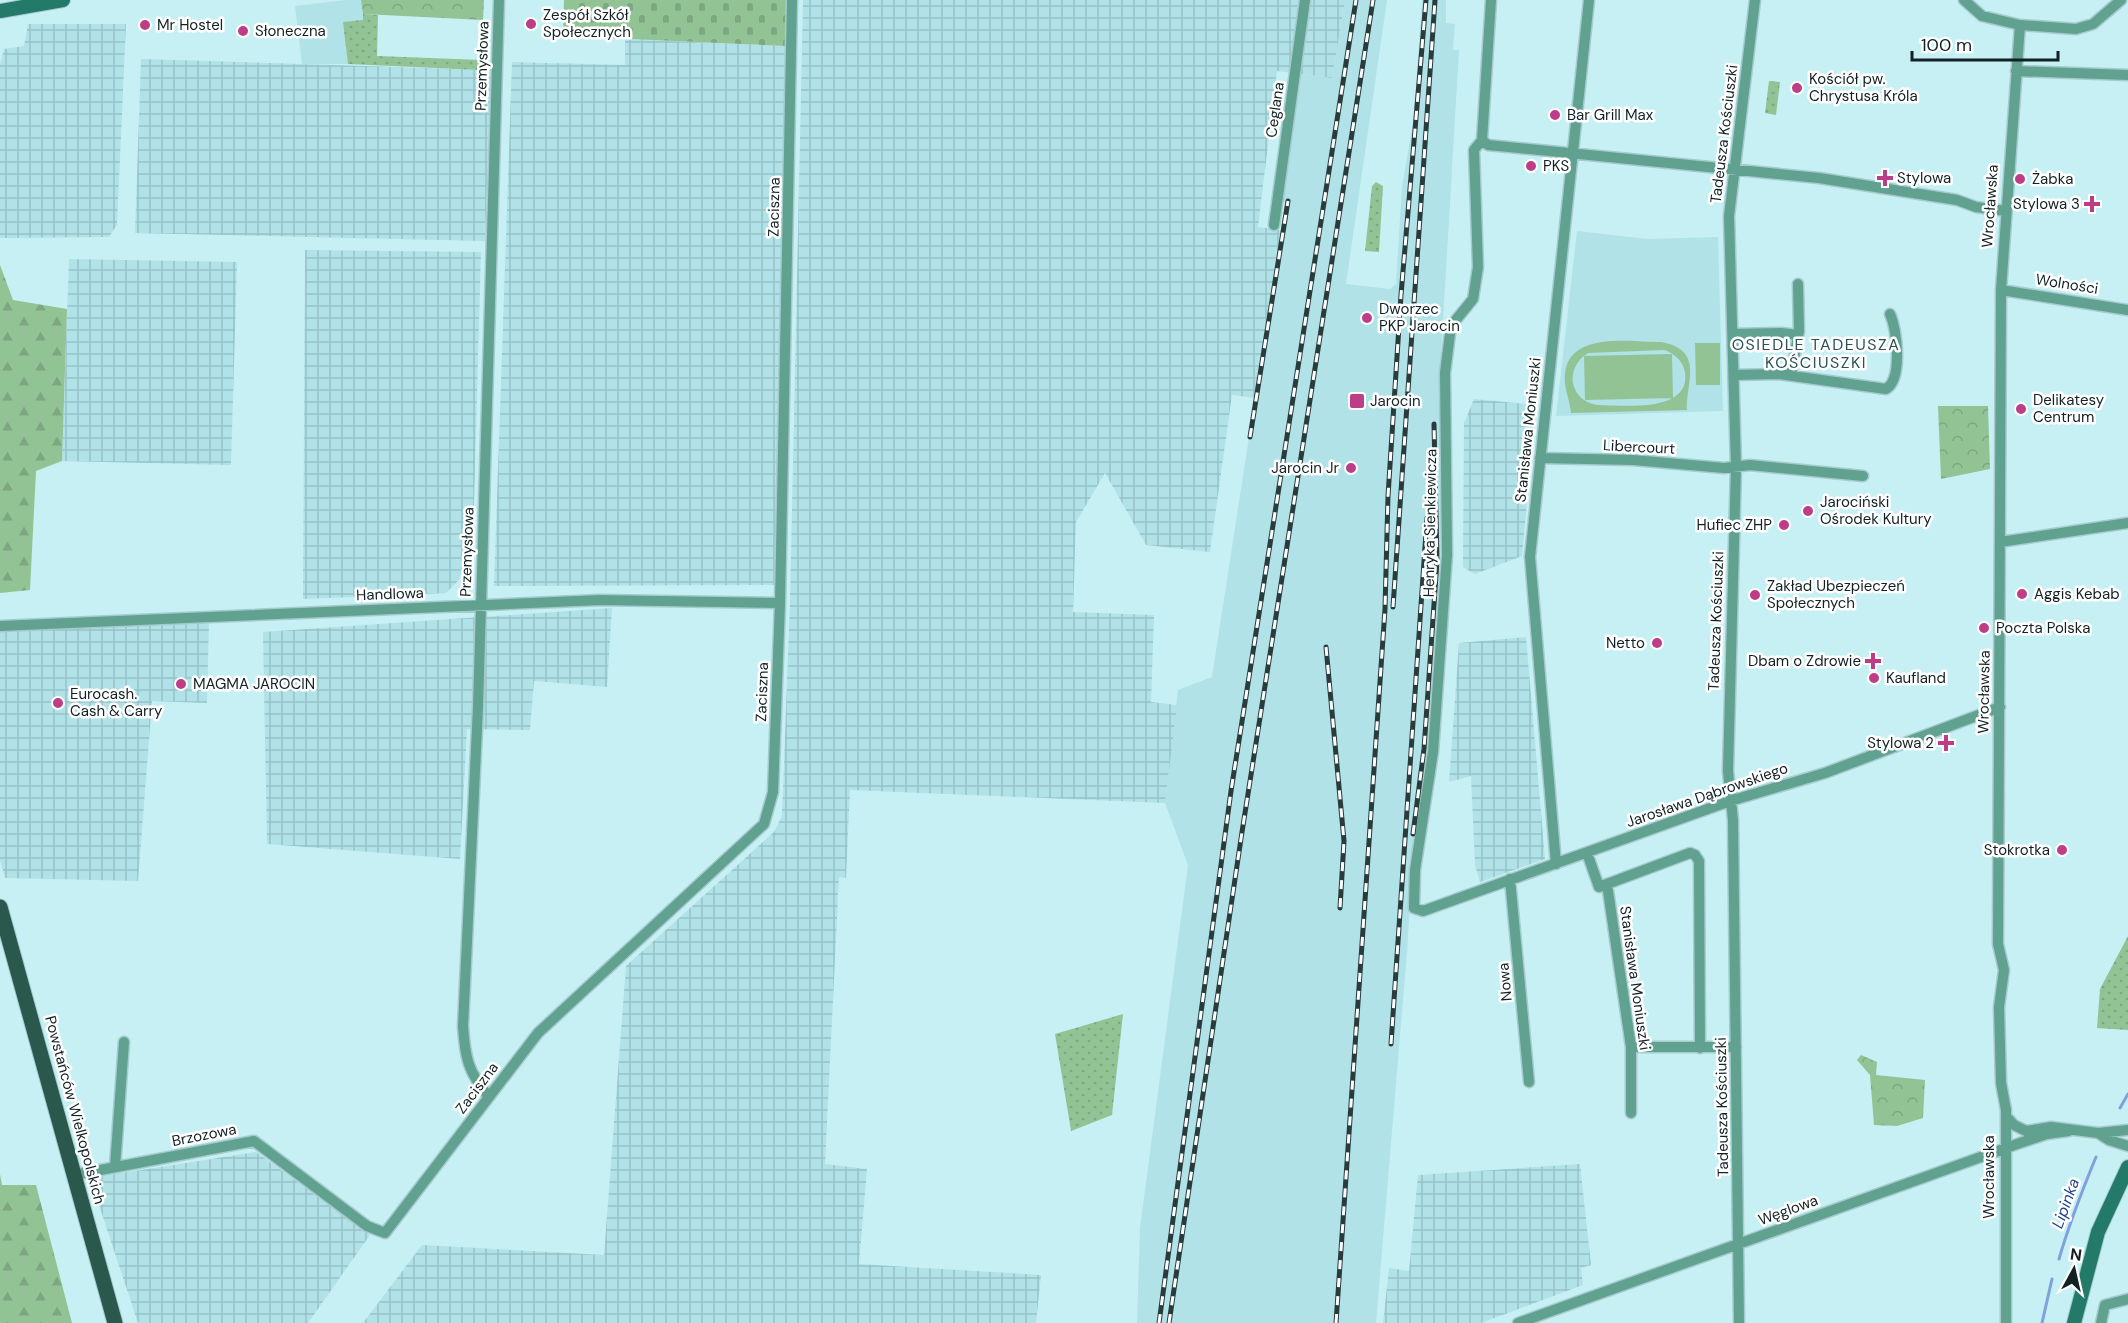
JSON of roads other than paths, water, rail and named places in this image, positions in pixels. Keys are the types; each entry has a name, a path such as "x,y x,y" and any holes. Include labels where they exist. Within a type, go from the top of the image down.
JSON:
{"main road":[{"name":"Powstańców Wielkopolskich","path":"0,907 115,1323"}],"street":[{"path":"0,11 63,0"},
{"name":"Przemysłowa","path":"489,1097 474,1079 467,1064 463,1026 481,606 499,0"},
{"name":"Zaciszna","path":"385,1233 538,1033 764,824 774,792 792,0"},
{"name":"Ceglana","path":"1274,225 1305,0"},
{"name":"Henryka Sienkiewicza","path":"1422,910 1414,908 1415,870 1433,752 1448,555 1445,373 1451,326 1473,299 1479,239 1474,150 1482,140 1491,0"},
{"name":"Stanisława Moniuszki","path":"1556,864 1531,581 1531,537 1575,154 1589,0"},
{"name":"Tadeusza Kościuszki","path":"1739,1323 1733,820 1728,759 1736,467 1729,216 1755,0"},
{"path":"1964,0 1982,16 2020,25 2083,29 2098,21 2121,0"},
{"name":"Wrocławska","path":"2006,1323 2006,1116 2001,1083 2000,1007 2004,985 2004,965 1998,944 2001,290 2020,25"},
{"path":"2016,71 2128,75"},
{"path":"1482,140 1488,145 1819,178 1957,200 1976,207 2006,211"},
{"path":"1791,375 1798,335 1798,284"},
{"name":"Wolności","path":"2001,290 2128,310"},
{"path":"1734,375 1791,375 1879,390 1890,387 1895,381 1897,367 1893,321 1890,314"},
{"path":"1733,334 1798,335"},
{"name":"Libercourt","path":"1540,458 1736,467 1750,465 1863,476"},
{"path":"2000,542 2128,523"},
{"name":"Handlowa","path":"0,626 600,600 780,603"},
{"name":"Jarosława Dąbrowskiego","path":"1422,910 1730,801 1815,775 2000,707"},
{"path":"1587,853 1599,887 1690,853 1695,855 1699,861 1700,1048"},
{"name":"Nowa","path":"1510,879 1529,1082"},
{"name":"Stanisława Moniuszki","path":"1607,884 1631,1047 1631,1113"},
{"path":"115,1167 124,1042"},
{"path":"1631,1047 1736,1047"},
{"name":"Węglowa","path":"2006,1116 2014,1125 2026,1131 2051,1127 2098,1133 2128,1130"},
{"name":"Węglowa","path":"1518,1323 2047,1134 2069,1131"},
{"name":"Węglowa","path":"2098,1133 2109,1140 2128,1146"},
{"name":"Brzozowa","path":"74,1175 254,1141 368,1226 385,1233"},
{"path":"2074,1323 2098,1232 2124,1185 2128,1167"},
{"path":"2101,1323 2105,1305 2128,1299"}],"waterway":[{"name":"Lipinka","path":"2120,1108 2128,1094"},
{"name":"Lipinka","path":"2059,1259 2096,1157"},
{"name":"Lipinka","path":"2042,1323 2052,1279"}],"railway":[{"path":"1159,1323 1231,791 1356,0"},
{"path":"1169,1323 1242,832 1373,0"},
{"path":"1336,1323 1385,609 1388,496 1401,295 1426,0"},
{"path":"1393,607 1435,0"},
{"path":"1250,437 1288,201"},
{"path":"1413,834 1424,749 1437,561 1434,424"},
{"path":"1391,1044 1427,518"},
{"path":"1326,647 1344,841 1340,908"}],"place":[{"name":"Zespół Szkół Społecznych","path":"531,24"},
{"name":"Mr Hostel","path":"145,25"},
{"name":"Słoneczna","path":"243,31"},
{"name":"Kościół pw. Chrystusa Króla","path":"1797,88"},
{"name":"Bar Grill Max","path":"1555,115"},
{"name":"PKS","path":"1531,166"},
{"name":"Stylowa","path":"1885,178"},
{"name":"Żabka","path":"2020,179"},
{"name":"Stylowa 3","path":"2092,204"},
{"name":"Dworzec PKP Jarocin","path":"1367,318"},
{"name":"Jarocin","path":"1357,401"},
{"name":"Delikatesy Centrum","path":"2021,409"},
{"name":"Jarocin Jr","path":"1351,468"},
{"name":"Jarociński Ośrodek Kultury","path":"1808,511"},
{"name":"Hufiec ZHP","path":"1784,525"},
{"name":"Aggis Kebab","path":"2022,594"},
{"name":"Zakład Ubezpieczeń Społecznych","path":"1755,595"},
{"name":"Poczta Polska","path":"1984,628"},
{"name":"Netto","path":"1657,643"},
{"name":"Dbam o Zdrowie","path":"1873,661"},
{"name":"Kaufland","path":"1874,678"},
{"name":"MAGMA JAROCIN","path":"181,684"},
{"name":"Eurocash. Cash & Carry","path":"58,703"},
{"name":"Stylowa 2","path":"1946,743"},
{"name":"Stokrotka","path":"2062,850"}],"district":[{"name":"OSIEDLE TADEUSZA KOŚCIUSZKI","path":"1816,353"}]}
